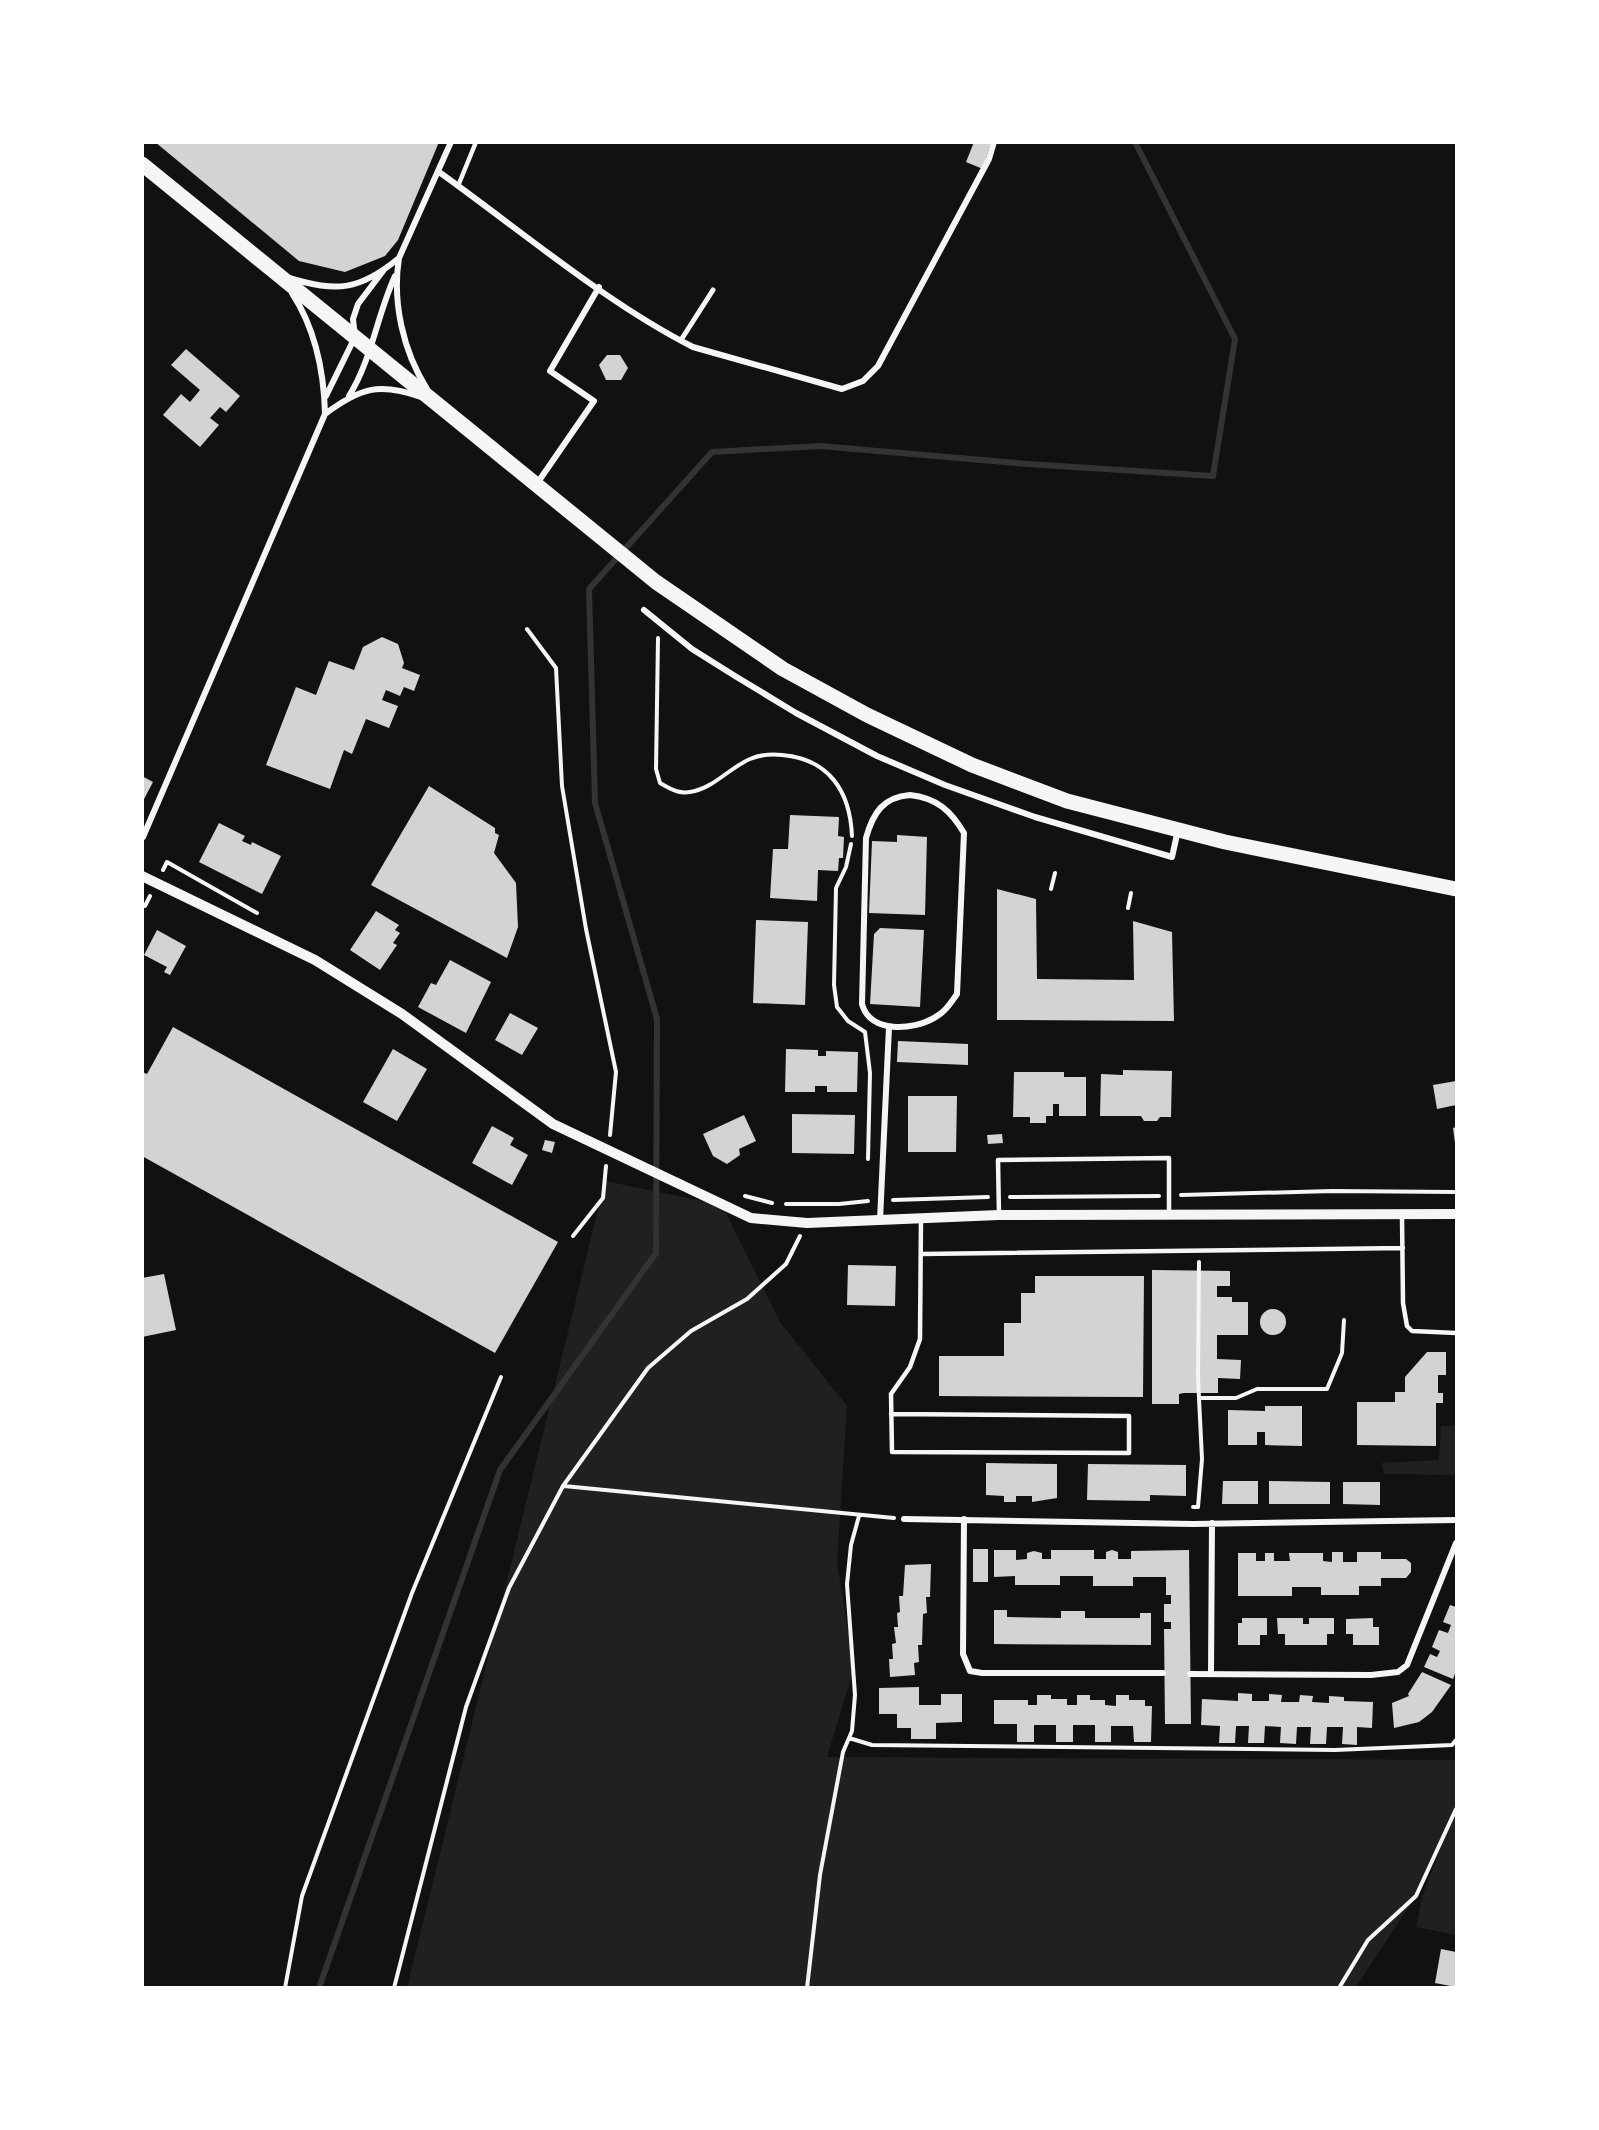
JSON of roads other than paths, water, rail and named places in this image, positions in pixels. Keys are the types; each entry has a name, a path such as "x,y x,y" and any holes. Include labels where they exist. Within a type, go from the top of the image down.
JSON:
{"main road":[{"path":"142,164 656,582 783,669 867,716 972,765 1067,801 1225,842 1456,889"}],"street":[{"path":"435,402 424,385 402,328 396,303 396,273 399,258 451,142"},
{"path":"439,172 599,287 672,336 693,346 842,389 863,381 878,366 989,159 994,142"},
{"path":"279,275 319,286 346,288 362,283 383,271 399,258"},
{"path":"325,399 355,337 353,320 358,304 383,271"},
{"path":"349,396 361,377 381,305 396,273"},
{"path":"143,837 325,414 324,382 314,339 299,306 279,275"},
{"path":"536,485 594,401 550,370 599,287"},
{"path":"681,340 713,290"},
{"path":"325,414 349,396 371,388 387,388 435,402"},
{"path":"644,610 692,649 796,713 877,756 945,785 1035,817 1172,857 1178,830"},
{"path":"895,796 924,797 953,814 964,833 957,994 948,1008 933,1019 889,1027 878,1024 867,1016 862,1004 866,838 876,813 895,796"},
{"path":"142,876 315,960 402,1014 553,1124 751,1218 807,1223 999,1215 1456,1214"},
{"path":"880,1220 889,1027"},
{"path":"964,1518 963,1654 970,1671 982,1673 1163,1673"},
{"path":"904,1519 1212,1523 1456,1520"},
{"path":"1212,1523 1212,1674"},
{"path":"1191,1674 1371,1675 1398,1672 1407,1665 1456,1543"}],"lane":[{"path":"458,186 476,142"},
{"path":"999,1215 998,1160 1169,1158 1169,1214"},
{"path":"1402,1213 1407,1326 1412,1331 1456,1333"},
{"path":"891,1414 1129,1416 1129,1453 892,1452 891,1414 891,1394 910,1367 920,1339 921,1218"},
{"path":"921,1254 1256,1248 1403,1248"}],"waterway":[{"path":"319,1988 500,1470 656,1253 657,1019 595,803 589,589 712,452 820,446 1028,464 1213,476 1235,339 1135,142"}]}
